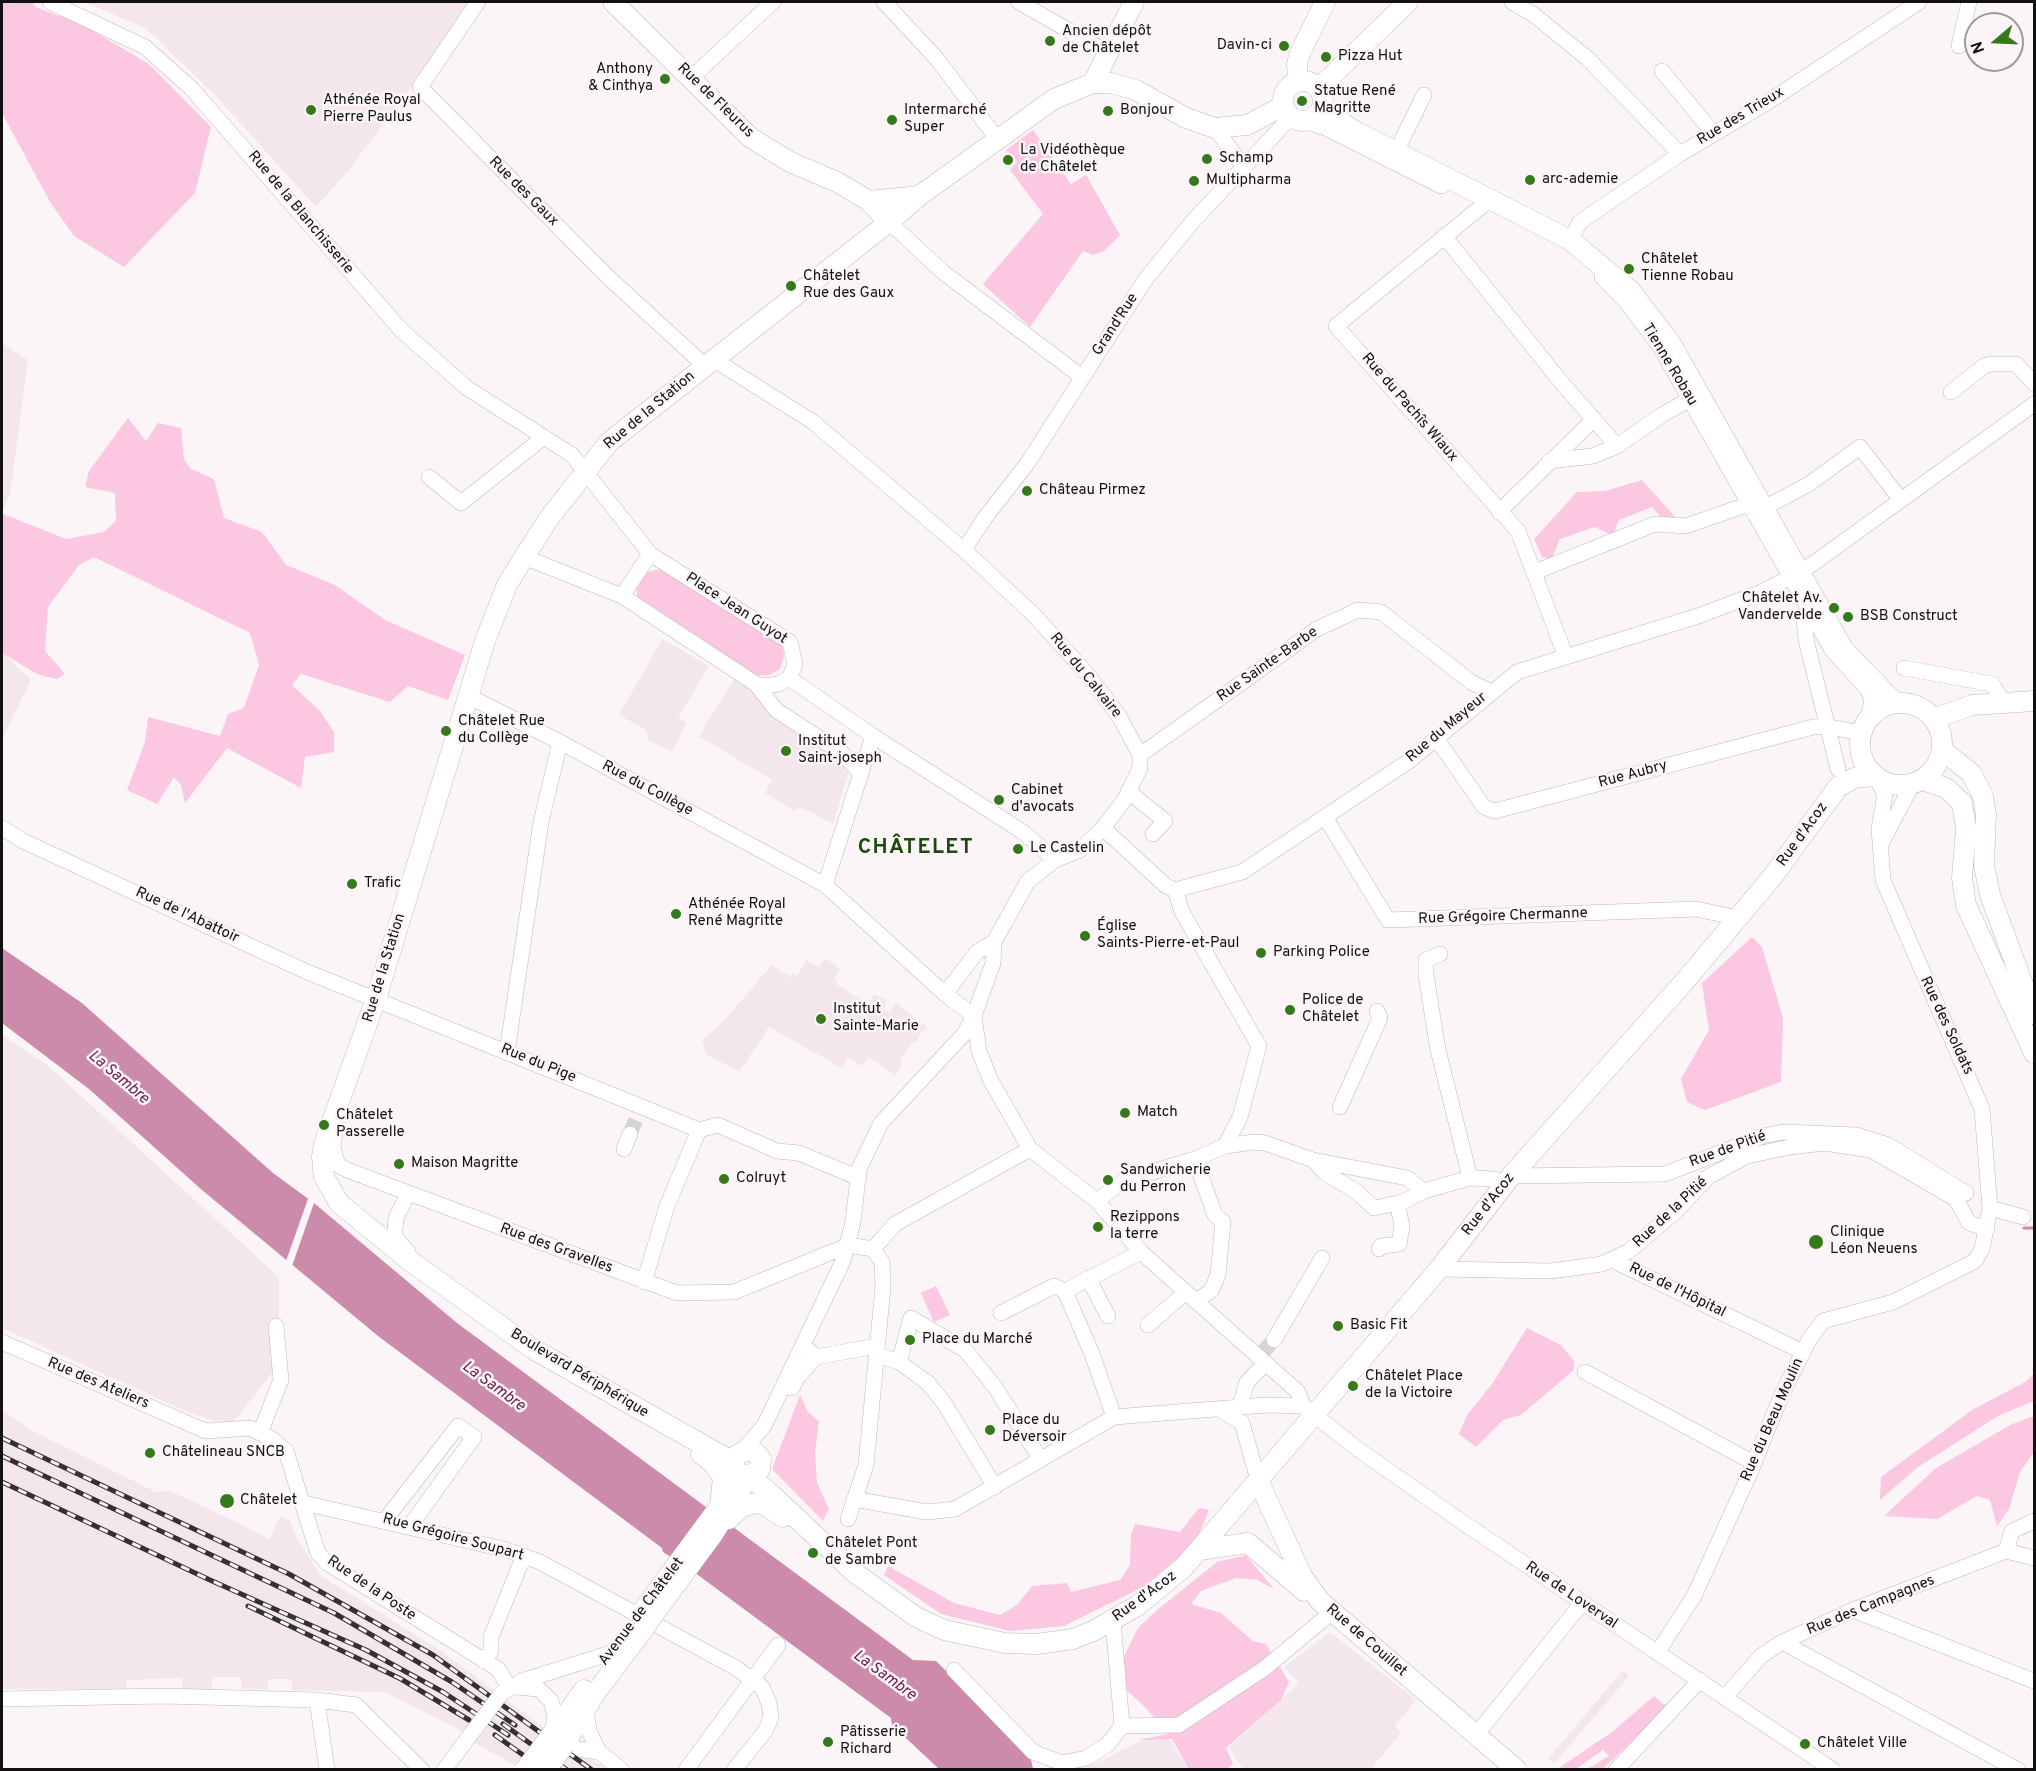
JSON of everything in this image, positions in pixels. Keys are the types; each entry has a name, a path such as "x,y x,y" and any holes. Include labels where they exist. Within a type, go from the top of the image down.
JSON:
{"main road":[{"name":"Rue de Fleurus","path":"613,2 751,138 790,162 837,182 869,201 891,225"},
{"path":"1093,83 1134,2"},
{"path":"1298,80 1297,64 1300,53 1325,2"},
{"path":"1321,97 1312,82 1298,80 1287,87 1284,93 1292,115 1316,116 1321,97 1408,2"},
{"name":"Rue de la Station","path":"322,1157 326,1135 376,999 485,641 503,594 550,517 609,442 709,362 891,225 919,196 1054,99 1093,83 1111,83 1136,90 1186,118 1215,128 1247,125 1292,115"},
{"name":"Tienne Robau","path":"1321,97 1334,119 1570,240 1617,277 1657,324 1796,575 1843,649 1895,703"},
{"path":"869,201 919,196"},
{"path":"1934,719 1972,705 2034,701"},
{"path":"1917,782 1932,772 1942,750 1941,734 1934,719 1923,709 1910,704 1895,703 1877,711 1864,727 1860,749 1865,764 1875,776 1886,783 1917,782 1946,788 1962,803 1966,829 1962,878 1966,905 2034,1053"},
{"path":"1942,750 1971,773 1983,796 1986,815 1984,865 1988,888 2034,1014"},
{"name":"Rue d'Acoz","path":"1093,1631 1164,1587 1199,1550 1258,1480 1308,1412 1439,1269 1508,1181 1738,918 1773,876 1838,788 1854,778 1875,776"},
{"name":"Boulevard Périphérique","path":"322,1157 324,1177 339,1203 406,1258 533,1350 726,1458 750,1464 829,1549 882,1594 916,1617 944,1630 979,1640 1036,1644 1073,1639 1093,1631"},
{"path":"533,1350 574,1379 713,1463 720,1471 724,1485 726,1512 749,1504 763,1504 829,1549"},
{"name":"Avenue de Châtelet","path":"677,1575 713,1534 726,1512 737,1479 750,1464"},
{"name":"Rue de Couillet","path":"1258,1480 1302,1576 1326,1607 1517,1770"},
{"name":"Avenue de Châtelet","path":"525,1770 558,1750 643,1619 726,1512"},
{"path":"1199,1550 1248,1543 1275,1564 1301,1589 1326,1607"},
{"name":"Avenue de Châtelet","path":"558,1750 611,1653 643,1619"}],"street":[{"name":"Rue de la Blanchisserie","path":"50,2 145,47 153,54 192,89 401,330 467,388 572,454 586,472"},
{"name":"Rue des Gaux","path":"478,2 420,87 607,276 709,362"},
{"path":"691,78 773,2"},
{"path":"1019,2 1108,53"},
{"path":"1512,2 1534,15 1587,58 1680,154"},
{"name":"Rue des Trieux","path":"1570,240 1580,222 1680,154 1768,102 1919,2"},
{"path":"1959,46 1969,2"},
{"path":"889,3 937,59 998,140"},
{"path":"1662,71 1714,134"},
{"path":"1396,152 1424,95"},
{"name":"Grand'Rue","path":"964,550 984,519 1027,464 1145,280 1193,221 1292,115"},
{"name":"Tienne Robau","path":"1292,115 1328,129 1563,247 1598,273 1643,322 1757,506"},
{"path":"1215,128 1243,166"},
{"name":"Rue du Pachîs Wiaux","path":"1482,206 1336,326 1518,531 1566,657"},
{"path":"891,225 944,273 1082,377"},
{"path":"1444,236 1617,446"},
{"name":"Rue du Calvaire","path":"709,362 813,422 964,550 1034,615 1088,675 1119,716 1140,755"},
{"path":"1951,393 1984,366 1991,364 2016,364 2034,383"},
{"path":"1549,460 1593,456 1617,446 1690,399"},
{"name":"Rue du Mayeur","path":"1175,890 1242,872 1438,741 1491,692 1517,672 1698,616 1759,593 1796,575 2034,404"},
{"path":"1499,512 1549,460 1594,419"},
{"path":"429,477 461,503 544,437"},
{"path":"1535,572 1655,524 1686,526 1757,506 1809,484 1860,447 1901,500"},
{"name":"Place Jean Guyot","path":"586,472 650,554 790,642 795,664 789,678"},
{"path":"622,596 650,554"},
{"path":"524,557 622,596 756,684 776,711 842,753 861,774"},
{"name":"Tienne Robau","path":"1796,575 1810,611 1835,656 1868,690 1872,701 1864,727"},
{"name":"Rue Sainte-Barbe","path":"1140,755 1317,629 1358,610 1381,612 1471,682 1491,692"},
{"path":"1810,611 1803,615 1807,644 1825,726 1838,769"},
{"path":"1904,668 1992,684 2003,702"},
{"path":"756,684 773,686 789,678 873,736 1023,832 1055,860"},
{"name":"Rue du Collège","path":"468,696 560,742 825,885 945,994 974,1016"},
{"name":"Rue Aubry","path":"1438,741 1484,807 1495,811 1825,726 1864,727"},
{"path":"825,885 873,736"},
{"path":"507,1052 541,822 560,742"},
{"path":"848,1519 866,1465 884,1287 882,1262 873,1249 849,1245 859,1169 881,1123 964,1034 974,1016 993,963 994,942 1028,881 1055,860 1080,850 1103,828 1129,792 1140,768 1140,755"},
{"name":"Rue des Soldats","path":"1875,776 1885,794 1879,829 1881,873 1893,908 1977,1092 1984,1120 1990,1202"},
{"path":"1879,849 1917,782"},
{"path":"1129,792 1165,821 1154,834"},
{"name":"Rue Grégoire Chermanne","path":"1325,817 1388,920 1696,909 1738,918"},
{"name":"Rue de l'Abattoir","path":"2,828 23,841 305,971 376,999"},
{"path":"1103,828 1166,886 1175,890 1182,912 1259,1047 1240,1117 1225,1146"},
{"path":"945,994 977,952 994,942"},
{"path":"1313,1160 1324,1172 1357,1192 1374,1208 1397,1203 1424,1191 1470,1178 1438,1050 1426,975 1426,960 1440,954"},
{"name":"Rue du Pige","path":"376,999 641,1109 699,1130"},
{"path":"1340,1107 1380,1018 1377,1011"},
{"path":"854,1499 927,1512 955,1509 1114,1417 1239,1408 1308,1412 1298,1392 1141,1252 1097,1201 1030,1149 991,1081 980,1051 974,1016"},
{"name":"Rue des Gravelles","path":"344,1090 333,1144 338,1165 408,1194 677,1293 734,1292 849,1245"},
{"path":"644,1282 667,1206 699,1130 718,1125 777,1151 799,1153 859,1178"},
{"name":"Rue de Pitié","path":"1470,1178 1508,1181 1665,1174 1763,1136 1783,1132 1856,1135 1888,1145 1961,1196"},
{"path":"624,1149 630,1134"},
{"path":"1097,1201 1123,1181 1195,1159 1225,1146 1265,1143 1313,1160 1407,1178 1424,1191"},
{"name":"Rue de la Pitié","path":"1612,1260 1629,1251 1676,1211 1708,1177 1747,1156 1781,1148 1824,1143 1871,1150 1961,1196 1969,1223 1987,1229"},
{"path":"873,1249 896,1224 1030,1149"},
{"path":"1148,1325 1190,1296 1211,1291 1218,1275 1223,1222 1215,1215 1195,1159"},
{"path":"1698,1160 1708,1177"},
{"path":"408,1194 396,1218 395,1237 427,1271"},
{"path":"1961,1196 1990,1202 2023,1217"},
{"name":"Rue du Beau Moulin","path":"1657,1653 1694,1596 1754,1463 1782,1394 1803,1352 1823,1321 1893,1302 1975,1262 1983,1249 1990,1202"},
{"path":"1379,1249 1381,1246 1399,1244 1402,1226 1397,1203"},
{"name":"Avenue de Châtelet","path":"750,1464 764,1426 849,1245"},
{"path":"1065,1291 1141,1252"},
{"path":"1274,1340 1322,1258"},
{"name":"Rue de l'Hôpital","path":"1439,1269 1551,1271 1602,1264 1612,1260 1803,1352"},
{"path":"1088,1278 1108,1316"},
{"path":"1001,1313 1054,1286 1065,1291 1092,1354 1114,1417"},
{"path":"899,1362 911,1318 965,1350 995,1387 1041,1460"},
{"path":"260,1433 281,1380 276,1326"},
{"name":"Rue des Ateliers","path":"2,1342 206,1431 250,1428 260,1433"},
{"path":"804,1344 816,1357 877,1351 922,1377 944,1403 994,1487"},
{"name":"Avenue de Châtelet","path":"750,1464 798,1377 816,1357"},
{"path":"1239,1408 1247,1382 1261,1358"},
{"path":"1585,1372 1754,1463"},
{"path":"1219,1410 1242,1423 1258,1480"},
{"name":"Rue de Loverval","path":"1308,1412 1582,1603 1833,1770"},
{"path":"385,1520 458,1426 474,1437 410,1526"},
{"name":"Rue de la Poste","path":"260,1433 286,1451 318,1552 327,1563 498,1669 505,1690"},
{"path":"422,1472 440,1485"},
{"name":"Rue Grégoire Soupart","path":"304,1503 507,1550 540,1562 754,1679"},
{"path":"2034,1521 2012,1531 2006,1551 2034,1558"},
{"name":"Rue des Campagnes","path":"1725,1697 1761,1656 1782,1642 1853,1610 2006,1551"},
{"path":"484,1661 491,1651 491,1637 526,1557"},
{"path":"1476,1735 1582,1603"},
{"path":"1122,1726 1179,1725 1265,1668 1326,1607"},
{"path":"1853,1610 2034,1681"},
{"path":"954,1670 1033,1752 1062,1763 1086,1758 1107,1745 1122,1726 1113,1620"},
{"path":"1782,1642 2018,1770"},
{"path":"686,1770 778,1645"},
{"path":"444,1770 505,1690 611,1653"},
{"path":"734,1770 766,1730 771,1717 769,1703 762,1687 754,1679"},
{"path":"1616,1770 1700,1680"},
{"path":"505,1690 539,1689 551,1701 555,1716 558,1750 599,1752"},
{"path":"2,1699 164,1696 317,1700 356,1705 422,1770"},
{"path":"317,1700 327,1770"},
{"path":"586,1708 589,1731 599,1752 622,1770"}],"shaded area":[{"path":"2,2 35,2 33,5 38,8 83,25 149,64 211,127 195,193 124,267 74,236 50,202 2,113"},
{"name":"Athénée Royal Pierre Paulus","path":"84,2 470,2 420,75 348,171 316,207 213,93 145,28"},
{"path":"1033,130 1071,184 1086,175 1120,235 1104,251 1093,255 1083,251 1030,327 983,284 1043,214 1010,170 1017,162 1006,150"},
{"path":"2,343 28,360 10,495 2,511"},
{"path":"128,418 146,441 158,423 181,428 184,459 191,469 214,479 224,518 262,532 286,565 335,585 385,620 465,655 448,700 408,686 390,702 301,674 292,685 320,711 334,732 334,752 305,757 301,788 227,748 185,803 181,785 174,777 157,804 127,790 145,742 148,717 220,736 228,714 244,708 259,665 250,633 94,557 79,565 48,607 45,651 65,674 57,679 37,674 2,653 3,514 66,539 104,532 116,521 115,493 85,487 89,471"},
{"path":"1642,480 1678,520 1664,521 1652,507 1619,520 1613,536 1595,527 1560,539 1552,559 1542,557 1534,539 1577,492 1605,491"},
{"path":"663,568 782,645 784,656 780,669 769,675 754,676 638,601 636,587 645,573"},
{"path":"662,639 709,666 678,718 687,723 672,752 649,741 646,730 619,715"},
{"path":"2,652 31,680 2,739"},
{"name":"Institut Saint-joseph","path":"734,679 816,730 853,758 833,824 799,806 795,811 765,793 772,780 699,736"},
{"path":"1752,937 1762,947 1783,1018 1781,1082 1705,1110 1687,1102 1681,1079 1709,1030 1702,983"},
{"name":"Institut Sainte-Marie","path":"826,958 840,969 834,977 837,980 836,984 877,1010 879,1007 869,1001 874,994 887,1001 883,1009 889,1013 896,1003 927,1027 918,1037 918,1042 915,1040 900,1060 902,1065 896,1075 868,1057 862,1066 848,1058 842,1068 769,1027 739,1072 706,1054 702,1040 720,1025 772,965 790,977 793,973 797,976 807,960 819,967"},
{"path":"2,1035 46,1064 279,1277 279,1364 231,1425 192,1414 2,1328"},
{"path":"936,1286 950,1315 934,1322 921,1293"},
{"path":"1527,1328 1561,1345 1574,1361 1574,1370 1521,1415 1503,1420 1476,1447 1459,1434 1467,1415 1492,1384"},
{"path":"2034,1374 2034,1401 1998,1416 1918,1467 1880,1500 1881,1477 1972,1410 2025,1382"},
{"path":"800,1395 808,1412 819,1421 815,1453 817,1483 829,1509 823,1521 772,1469"},
{"path":"2,1410 31,1430 156,1492 169,1491 186,1498 270,1539 280,1516 290,1521 297,1538 320,1575 444,1653 583,1757 607,1769 521,1769 477,1744 457,1728 385,1692 291,1690 292,1679 268,1679 268,1689 242,1689 241,1677 212,1677 212,1689 182,1689 182,1678 127,1680 126,1689 2,1689"},
{"path":"2034,1416 2034,1452 2020,1472 2009,1509 1997,1526 1990,1500 1977,1496 1937,1519 1884,1516 1936,1468 2010,1425"},
{"path":"1199,1508 1209,1510 1196,1542 1145,1586 1064,1626 1010,1631 941,1614 884,1575 888,1566 954,1603 1000,1615 1017,1605 1032,1586 1067,1583 1071,1592 1120,1580 1130,1565 1131,1535 1135,1524 1180,1532"},
{"path":"1246,1555 1274,1589 1257,1580 1236,1578 1201,1591 1191,1604 1221,1613 1253,1641 1266,1644 1289,1682 1281,1700 1226,1748 1233,1764 1227,1769 1189,1769 1172,1739 1138,1740 1168,1734 1146,1708 1122,1686 1119,1667 1138,1628 1156,1611 1217,1562"},
{"path":"1330,1632 1416,1700 1395,1726 1401,1733 1371,1769 1243,1769 1229,1747 1299,1683 1284,1667"},
{"path":"1622,1671 1629,1676 1554,1764 1548,1759"},
{"path":"1654,1696 1667,1707 1603,1769 1587,1769 1609,1756 1603,1750 1576,1769 1556,1770 1612,1732"},
{"path":"1147,1738 1169,1739 1189,1769 1070,1770 1096,1763"}],"water":[{"name":"La Sambre","path":"2,948 82,1003 273,1173 314,1203 457,1323 913,1660 936,1661 1030,1755 1033,1769 939,1769 892,1725 891,1718 698,1575 663,1552 662,1548 378,1336 202,1190 89,1089 2,1023"}],"pier":[{"path":"309,1196 315,1200 291,1269 285,1264"}],"waterway":[{"path":"2024,1228 2034,1228"}],"tunnel":[{"path":"630,1134 639,1112"},
{"path":"1261,1354 1274,1340"}],"railway":[{"path":"2,1438 289,1574 433,1655 592,1770"},
{"path":"2,1456 334,1613 452,1682 515,1725"},
{"path":"2,1482 210,1580 366,1650 443,1692 508,1735"},
{"path":"248,1606 401,1679 469,1720"},
{"path":"503,1724 567,1770"},
{"path":"495,1735 544,1770"}],"place":[{"name":"Ancien dépôt de Châtelet","path":"1050,41"},
{"name":"Davin-ci","path":"1284,46"},
{"name":"Pizza Hut","path":"1326,57"},
{"name":"Anthony & Cinthya","path":"665,79"},
{"name":"Statue René Magritte","path":"1302,101"},
{"name":"Athénée Royal Pierre Paulus","path":"311,110"},
{"name":"Bonjour","path":"1108,111"},
{"name":"Intermarché Super","path":"892,120"},
{"name":"Schamp","path":"1207,159"},
{"name":"La Vidéothèque de Châtelet","path":"1008,160"},
{"name":"arc-ademie","path":"1530,180"},
{"name":"Multipharma","path":"1194,181"},
{"name":"Châtelet Tienne Robau","path":"1629,269"},
{"name":"Châtelet Rue des Gaux","path":"791,286"},
{"name":"Château Pirmez","path":"1027,491"},
{"name":"Châtelet Av. Vandervelde","path":"1834,608"},
{"name":"BSB Construct","path":"1848,617"},
{"name":"Châtelet Rue du Collège","path":"446,731"},
{"name":"Institut Saint-joseph","path":"786,751"},
{"name":"Cabinet d'avocats","path":"999,800"},
{"name":"Le Castelin","path":"1018,849"},
{"name":"Trafic","path":"352,884"},
{"name":"Athénée Royal René Magritte","path":"676,914"},
{"name":"Église Saints-Pierre-et-Paul","path":"1085,936"},
{"name":"Parking Police","path":"1261,953"},
{"name":"Police de Châtelet","path":"1290,1010"},
{"name":"Institut Sainte-Marie","path":"821,1019"},
{"name":"Match","path":"1125,1113"},
{"name":"Châtelet Passerelle","path":"324,1125"},
{"name":"Maison Magritte","path":"399,1164"},
{"name":"Colruyt","path":"724,1179"},
{"name":"Sandwicherie du Perron","path":"1108,1180"},
{"name":"Rezippons la terre","path":"1098,1227"},
{"name":"Clinique Léon Neuens","path":"1816,1242"},
{"name":"Basic Fit","path":"1338,1326"},
{"name":"Place du Marché","path":"910,1340"},
{"name":"Châtelet Place de la Victoire","path":"1353,1386"},
{"name":"Place du Déversoir","path":"990,1430"},
{"name":"Châtelineau SNCB","path":"150,1453"},
{"name":"Châtelet","path":"227,1501"},
{"name":"Châtelet Pont de Sambre","path":"813,1553"},
{"name":"Pâtisserie Richard","path":"828,1742"},
{"name":"Châtelet Ville","path":"1805,1744"}],"district":[{"name":"CHÂTELET","path":"916,849"}]}
